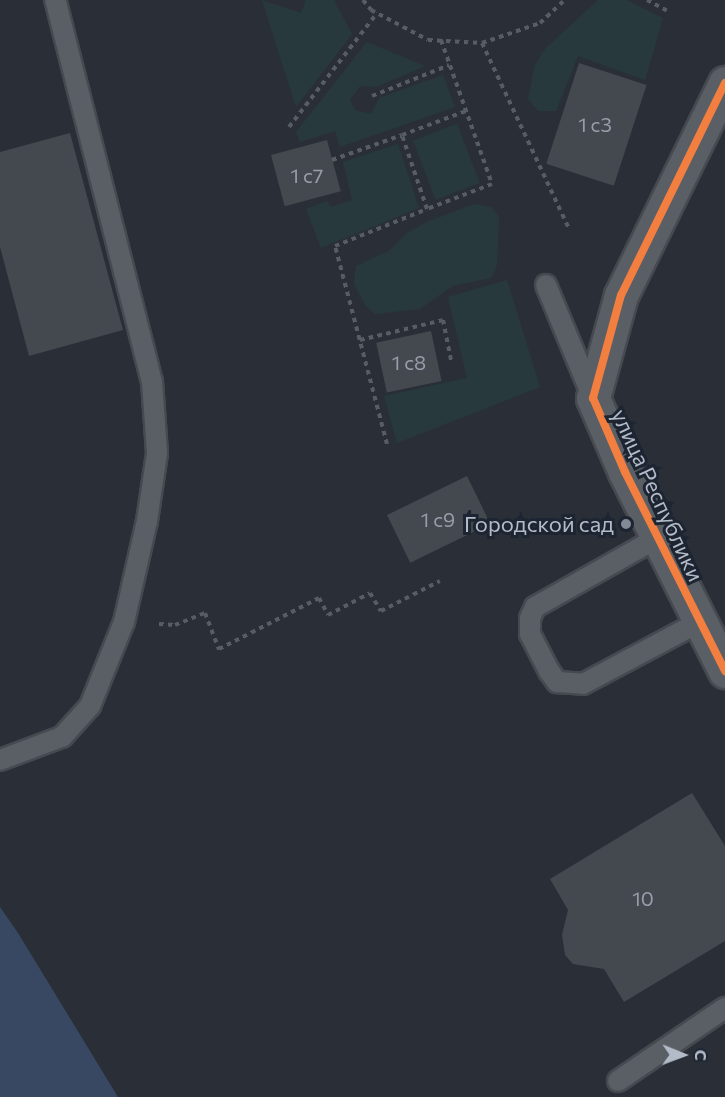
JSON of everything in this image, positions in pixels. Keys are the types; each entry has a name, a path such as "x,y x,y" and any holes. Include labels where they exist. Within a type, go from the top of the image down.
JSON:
{"street":[{"path":"593,398 621,295 725,83"},
{"name":"улица Республики","path":"593,398 657,538 725,671"}],"lane":[{"path":"0,760 62,737 90,706 124,622 147,521 157,453 152,382 55,0"},
{"path":"546,285 593,398"},
{"path":"657,538 535,607 530,618 530,634 557,682 583,684 699,622"},
{"path":"618,1081 725,1008"}],"path":[{"path":"363,0 377,13 428,40 482,43 540,23 565,0"},
{"path":"647,0 668,11"},
{"path":"289,127 377,13"},
{"path":"387,444 335,246 492,184 441,40"},
{"path":"482,43 568,229"},
{"path":"372,96 449,65"},
{"path":"332,160 466,111"},
{"path":"402,135 427,209"},
{"path":"360,340 443,320 451,360"},
{"path":"124,622 176,625 205,613 219,649 319,598 328,615 370,593 381,611 440,581"}],"shaded area":[{"path":"262,0 301,13 306,0 334,0 352,34 296,107"},
{"path":"598,0 627,0 663,18 645,80 578,56 556,111 538,111 528,99 535,65 545,49"},
{"path":"367,42 425,66 376,87 360,86 350,100 355,110 371,114 379,98 443,75 455,107 340,147 335,131 300,142 296,132"},
{"path":"457,124 480,183 436,200 413,141"},
{"path":"398,144 419,208 321,248 306,209 327,201 331,207 352,200 343,162"},
{"path":"474,204 491,207 499,217 497,265 491,278 452,286 420,309 375,314 366,306 354,284 356,266 389,251 407,233 427,222"},
{"path":"507,280 540,387 397,443 384,396 467,378 448,297"}],"water":[{"path":"0,907 18,933 118,1097 0,1097"}],"building":[{"path":"579,63 647,85 614,186 546,164"},
{"path":"70,133 123,330 29,356 0,247 0,152"},
{"path":"327,140 341,191 285,206 271,155"},
{"path":"431,331 442,381 387,393 376,343"},
{"path":"467,476 490,524 410,563 387,515"},
{"path":"692,793 725,846 725,941 624,1002 604,969 573,964 565,955 562,935 568,910 550,879"}],"cycle path":[{"path":"725,83 621,295 593,398 625,472 725,671"}],"place":[{"name":"Городской сад","path":"626,524"}]}
